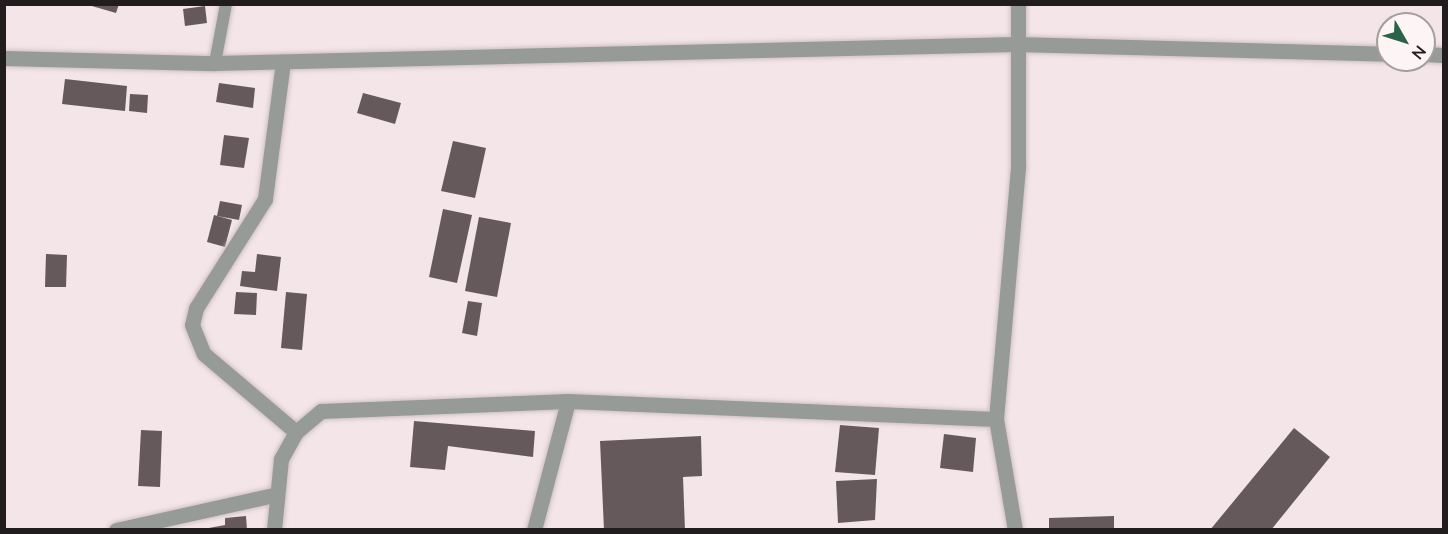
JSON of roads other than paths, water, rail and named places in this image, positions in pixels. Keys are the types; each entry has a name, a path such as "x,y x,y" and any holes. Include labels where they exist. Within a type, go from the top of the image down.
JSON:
{"street":[{"path":"1015,530 996,419 1018,165 1016,44 1018,4"},
{"path":"4,58 214,63 1016,44 1376,54"},
{"path":"283,62 265,199 196,308 192,325 204,354 296,432"},
{"path":"274,530 274,495 281,459 296,432 321,411 568,401 996,419"},
{"path":"534,530 568,401"},
{"path":"116,530 274,495"}],"lane":[{"path":"214,63 226,4"}]}
